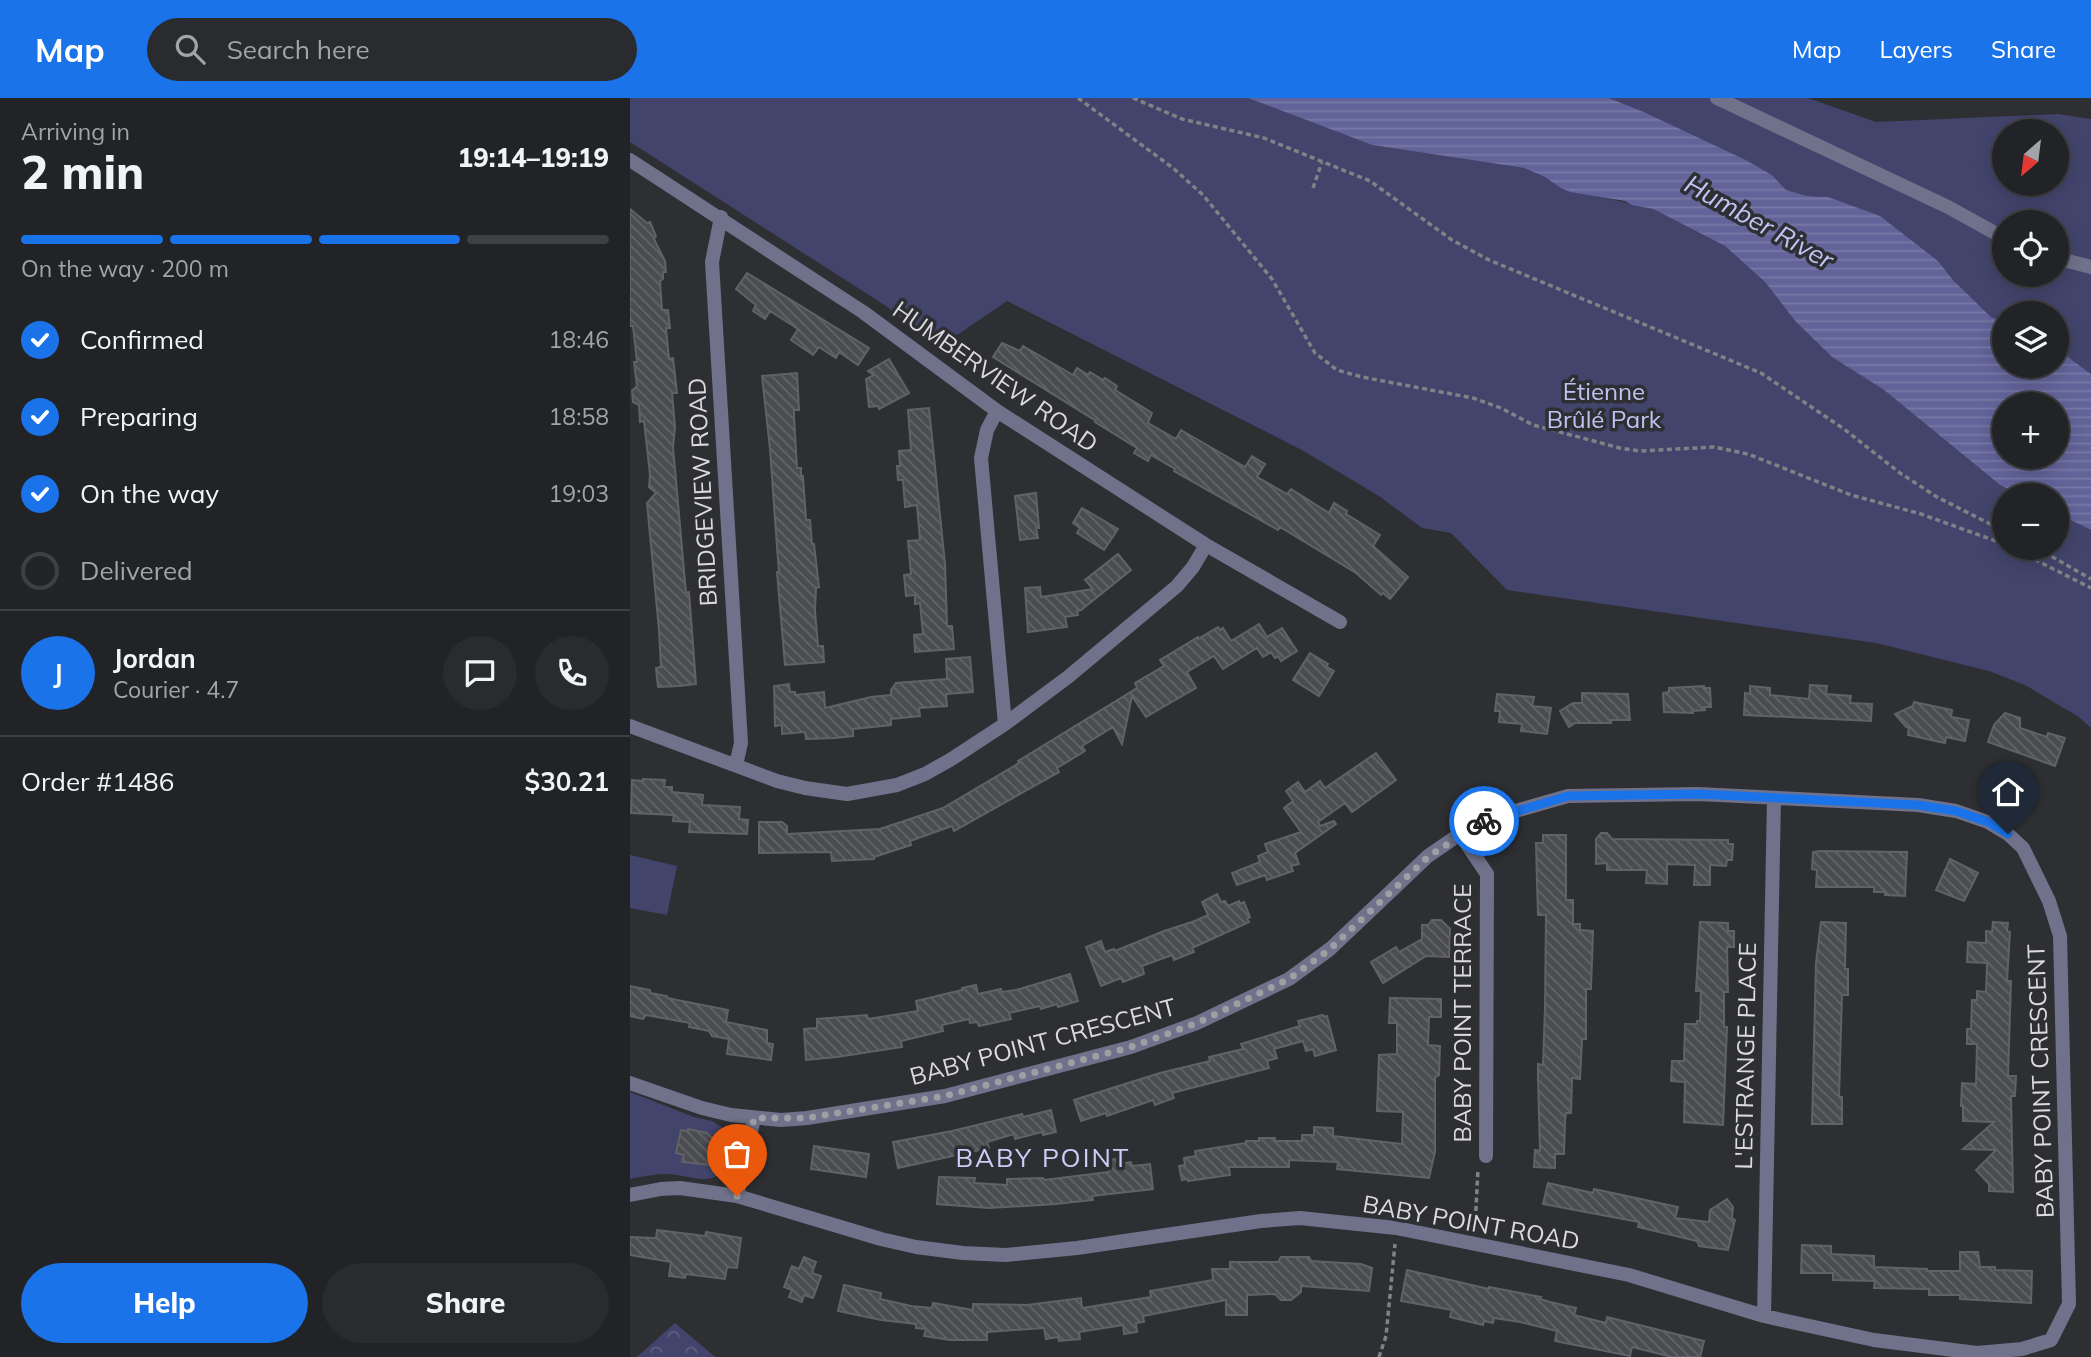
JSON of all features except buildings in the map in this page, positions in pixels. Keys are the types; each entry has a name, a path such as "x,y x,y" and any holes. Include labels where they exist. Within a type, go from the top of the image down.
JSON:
{"street":[{"path":"1717,98 1948,207 1992,231"},
{"name":"HUMBERVIEW ROAD","path":"630,159 863,312 997,411 1206,545 1340,622"},
{"name":"BRIDGEVIEW ROAD","path":"721,217 712,262 741,743 736,765"},
{"path":"2069,261 2091,267"},
{"path":"997,411 987,430 981,458 1005,724"},
{"path":"630,726 804,788 830,793 864,793 897,785 925,774 1005,724 1103,649 1177,586 1206,545"},
{"name":"BABY POINT CRESCENT","path":"630,1083 702,1108 754,1118 807,1118 945,1096 1131,1047 1197,1023 1289,979 1330,949 1429,856 1487,819 1568,796 1698,794 1918,805 1956,811 1988,822 2008,834 2023,848 2035,870 2060,936 2069,1304 2051,1340"},
{"name":"L'ESTRANGE PLACE","path":"1764,1316 1774,797"},
{"name":"BABY POINT TERRACE","path":"1461,834 1487,874 1482,1161"},
{"path":"737,1196 754,1118"},
{"name":"BABY POINT ROAD","path":"630,1195 680,1188 737,1196 881,1239 963,1254 1006,1255 1077,1248 1261,1221 1300,1218 1396,1228 1629,1275 1764,1316 1874,1340 1977,1353 2022,1349 2051,1340"}],"path":[{"path":"1078,98 1173,168 1203,195 1272,279 1315,353 1337,370 1474,398 1501,408 1533,425 1620,448 1640,451 1714,447 1748,454 1851,495 1921,514 1992,540"},
{"path":"1133,98 1182,119 1264,138 1383,188 1452,240 1489,260 1761,373 1844,429 1900,473 1937,497 1992,525"},
{"path":"1313,188 1322,162"},
{"path":"2036,560 2091,588"},
{"path":"2057,560 2091,579"},
{"path":"1475,1230 1482,1161"},
{"path":"1379,1357 1385,1336 1395,1244"}],"green space":[{"name":"Étienne Brûlé Park","path":"630,98 1248,98 1372,145 1524,168 1545,177 1559,187 1653,209 1725,246 1765,282 1796,322 1832,357 1884,390 1998,483 1992,483 1992,560 2069,560 2069,519 2091,530 2091,728 2079,717 2025,685 1989,671 1876,643 1507,590 1451,533 1422,528 1379,496 1302,450 1007,301 938,348 886,306 630,142"},
{"path":"1609,98 1808,98 1876,122 2058,114 2091,119 2091,374 2069,358 2069,301 1992,301 1991,317 1953,280 1938,261 1828,197 1807,196 1785,190 1772,175 1746,160"},
{"path":"630,855 677,866 667,915 630,908"},
{"path":"630,1092 694,1117 712,1121 727,1130 727,1162 719,1175 702,1179 669,1174 630,1179"},
{"path":"675,1323 715,1357 637,1357"}],"water":[{"name":"Humber River","path":"1248,98 1609,98 1746,160 1772,175 1786,190 1807,196 1828,197 1880,216 1938,261 1953,280 1992,317 1992,378 2069,378 2069,358 2091,374 2091,530 2069,519 2069,483 1998,483 1884,390 1832,357 1796,322 1765,282 1725,246 1653,209 1625,201 1570,192 1524,168 1372,145"}],"way so far":[{"path":"737,1196 754,1118 807,1118 945,1096 1131,1047 1197,1023 1289,979 1330,949 1429,856 1484,821"}],"district":[{"name":"BABY POINT","path":"1043,1158"}],"route":[{"path":"1484,821 1568,796 1698,794 1918,805 1956,811 1988,822 2008,834"}]}
